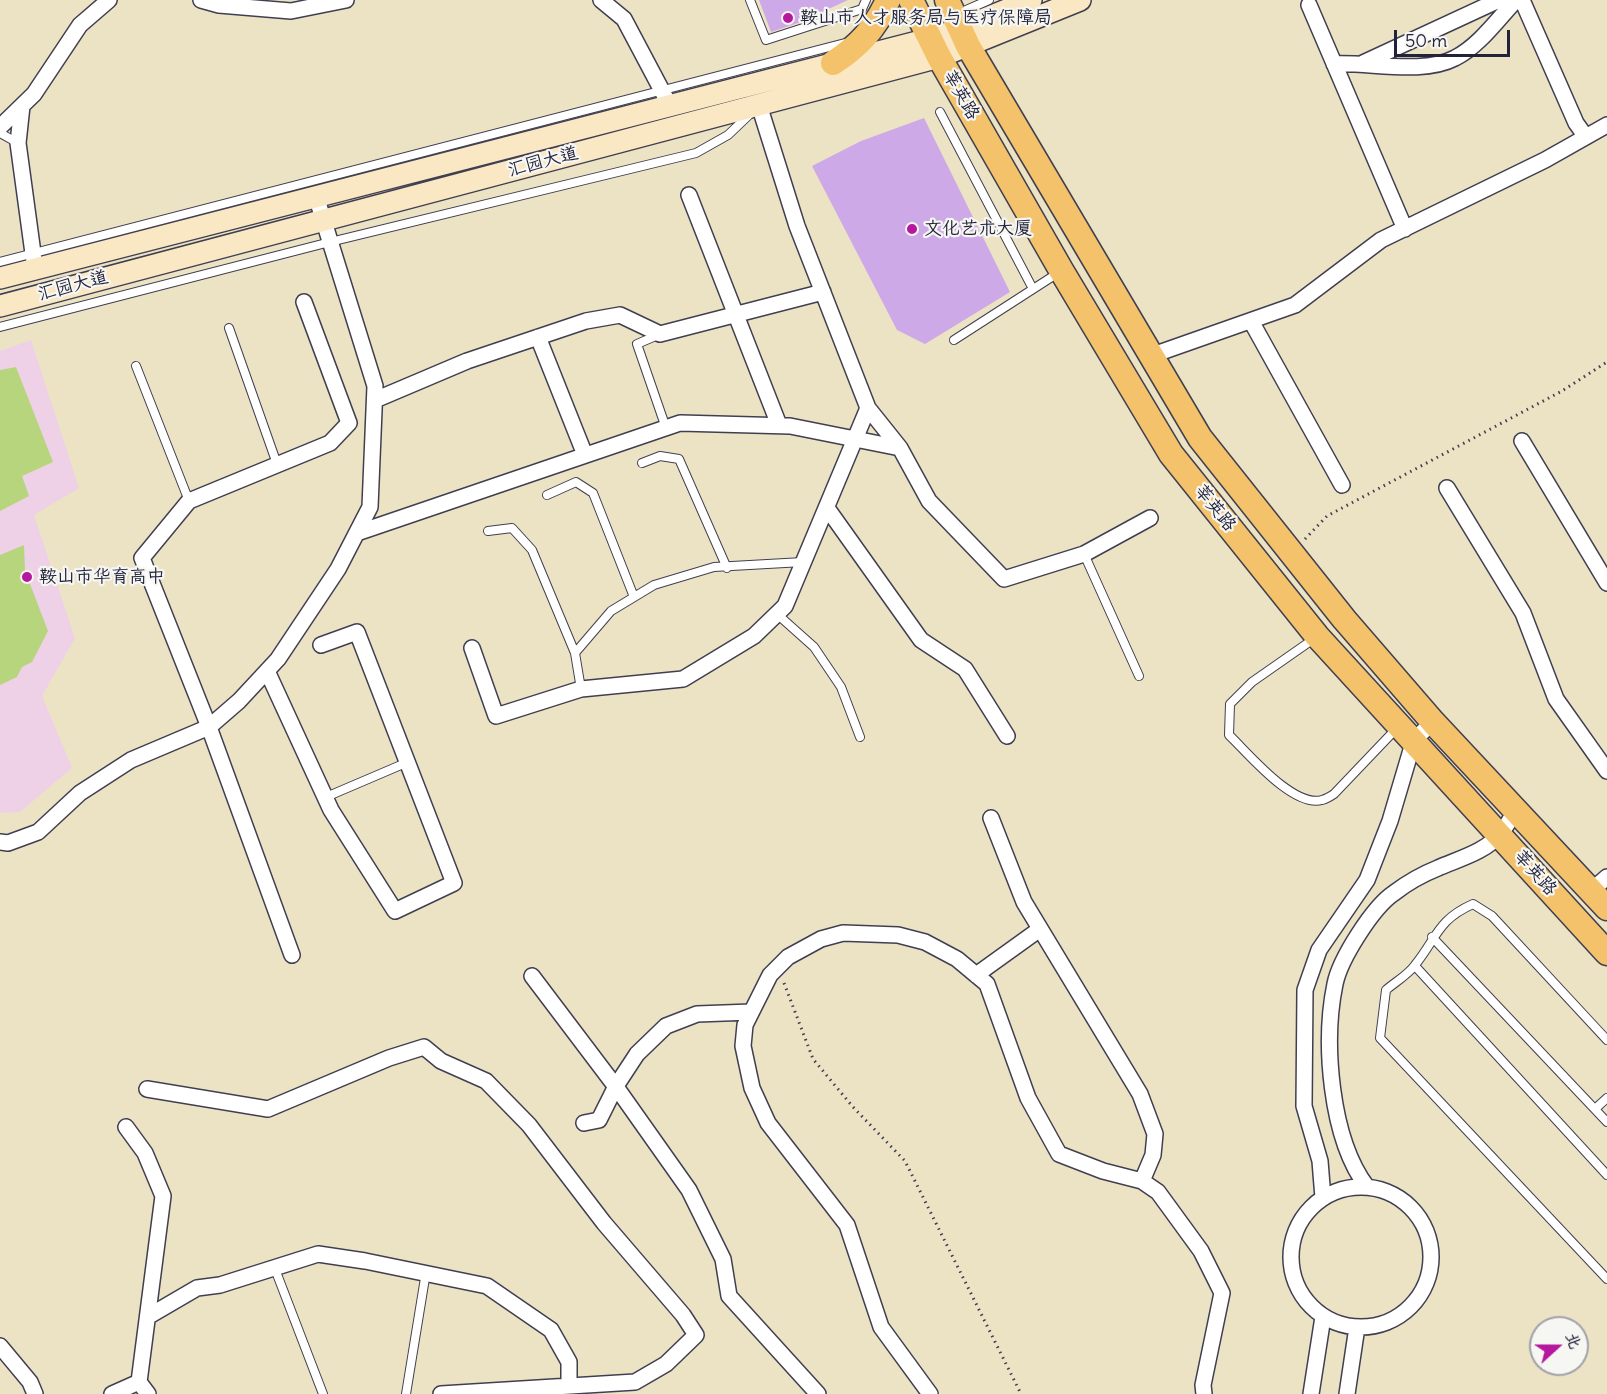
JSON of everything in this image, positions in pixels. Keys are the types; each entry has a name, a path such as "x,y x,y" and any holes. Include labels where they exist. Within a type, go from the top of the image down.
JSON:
{"main road":[{"path":"833,63 856,48 878,22 888,0"},
{"name":"莘英路","path":"911,0 934,48 1061,270 1171,454 1317,636 1607,953"},
{"name":"汇园大道","path":"0,306 759,105 934,48 957,23 1031,0"},
{"name":"汇园大道","path":"957,23 1080,0"},
{"name":"莘英路","path":"957,23 1200,438 1292,553 1433,722 1516,810 1602,892"},
{"name":"汇园大道","path":"0,278 34,260 316,196 665,97 833,63 934,48"}],"street":[{"path":"0,127 34,94 80,25 109,0"},
{"path":"201,0 219,5 291,11 346,0"},
{"path":"601,0 624,19 665,97"},
{"path":"1363,63 1499,0"},
{"path":"1334,64 1363,63 1398,67 1434,65 1456,58 1488,30 1516,0"},
{"path":"1522,0 1576,123 1586,137"},
{"path":"1309,5 1404,229"},
{"path":"759,105 797,226 868,408 900,448 929,501 1004,579 1084,554 1150,518"},
{"path":"22,106 18,142 34,260"},
{"path":"1150,356 1295,305 1381,240 1545,160 1607,124"},
{"path":"689,195 779,425"},
{"path":"0,842 8,843 38,832 80,793 131,760 209,727 267,671 338,569 370,507 375,386 316,196"},
{"path":"375,400 467,361 586,321 620,315 660,334 703,321 736,315 823,292"},
{"path":"292,955 209,727 142,558 189,501 330,443 349,423 304,302"},
{"path":"1251,321 1342,485"},
{"path":"538,337 585,455"},
{"path":"472,648 496,716 580,689 683,679 754,636 785,606 868,408"},
{"path":"357,533 680,423 779,425 900,448"},
{"path":"1522,441 1607,584"},
{"path":"1448,488 1523,612 1556,699 1607,771"},
{"path":"827,508 921,640 965,669 1007,736"},
{"path":"267,671 326,797 395,911 454,882 357,632 321,645"},
{"path":"1323,1198 1320,1161 1304,1106 1305,990 1320,951 1367,880 1390,821 1407,733 1433,722"},
{"path":"1366,1186 1353,1169 1342,1130 1329,1057 1335,982 1360,930 1392,894 1436,868 1470,855 1500,835 1516,810"},
{"path":"991,818 1024,902 1140,1094 1155,1134 1153,1155 1142,1181"},
{"path":"976,975 1040,929"},
{"path":"930,1394 881,1327 847,1225 768,1123 752,1088 743,1046 746,1025 770,975 788,957 813,944 843,933 898,935 925,942 957,959 987,984 1028,1098 1059,1154 1103,1171 1142,1181 1158,1192 1201,1251 1222,1293 1203,1385 1204,1394"},
{"path":"531,976 616,1086 689,1190 723,1259 729,1296 818,1394"},
{"path":"584,1123 599,1120 616,1086 637,1054 666,1026 680,1018 697,1014 751,1012"},
{"path":"147,1089 268,1109 389,1058 424,1047 441,1061 486,1081 529,1125 604,1223 683,1315 696,1335 666,1364 635,1382 441,1394"},
{"path":"112,1394 143,1388 163,1196 145,1153 126,1127"},
{"path":"1366,1186 1389,1192 1409,1205 1424,1223 1431,1245 1431,1269 1424,1291 1410,1310 1390,1322 1368,1328 1344,1326 1323,1317 1306,1301 1294,1280 1291,1257 1294,1234 1306,1214 1323,1198 1351,1187 1366,1186"},
{"path":"149,1316 197,1288 220,1285 318,1254 426,1272 487,1286 551,1330 569,1362 569,1386"},
{"path":"1311,1394 1323,1317"},
{"path":"1347,1394 1357,1327"},
{"path":"0,1346 30,1383 35,1394"}],"lane":[{"path":"750,0 766,40 862,9 866,0"},
{"path":"957,23 989,0"},
{"path":"0,262 34,260 665,97 864,38"},
{"path":"0,327 330,242 696,153 728,135 759,105"},
{"path":"940,112 1033,289"},
{"path":"0,132 18,142"},
{"path":"954,340 1061,270"},
{"path":"229,328 278,464"},
{"path":"660,334 637,344 666,428"},
{"path":"136,366 189,501"},
{"path":"642,463 660,456 679,459 727,568"},
{"path":"547,495 576,482 593,493 634,597"},
{"path":"488,531 512,528 532,550 574,652 580,689"},
{"path":"1084,554 1139,676"},
{"path":"574,652 611,611 654,585 714,567 803,562"},
{"path":"777,614 814,647 841,687 860,737"},
{"path":"1317,636 1252,682 1230,704 1229,735 1275,781 1304,800 1322,801 1334,794 1407,733"},
{"path":"326,797 408,762"},
{"path":"1607,1040 1492,916 1473,904 1453,913 1432,937 1415,966 1386,990 1380,1038 1607,1279"},
{"path":"1432,937 1607,1122"},
{"path":"1415,966 1607,1175"},
{"path":"1595,1109 1607,1098"},
{"path":"275,1269 323,1394"},
{"path":"406,1394 426,1272"}],"path":[{"path":"1292,553 1327,516 1562,391 1607,362"},
{"path":"778,967 813,1059 853,1107 905,1161 1021,1394"}],"shaded area":[{"name":"鞍山市华育高中","path":"31,340 79,488 34,515 75,638 42,696 72,768 20,812 0,813 0,351"}],"green space":[{"path":"16,367 53,462 22,476 29,496 0,511 0,370"},
{"path":"24,545 25,571 48,631 32,662 22,667 17,677 0,685 0,555"}],"building":[{"name":"鞍山市人才服务局与医疗保障局","path":"759,0 848,0 798,23 771,32"},
{"name":"文化艺术大厦","path":"924,118 1010,292 925,344 897,330 812,166 861,141"}],"place":[{"name":"鞍山市人才服务局与医疗保障局","path":"788,18"},
{"name":"文化艺术大厦","path":"912,229"},
{"name":"鞍山市华育高中","path":"27,577"}]}
